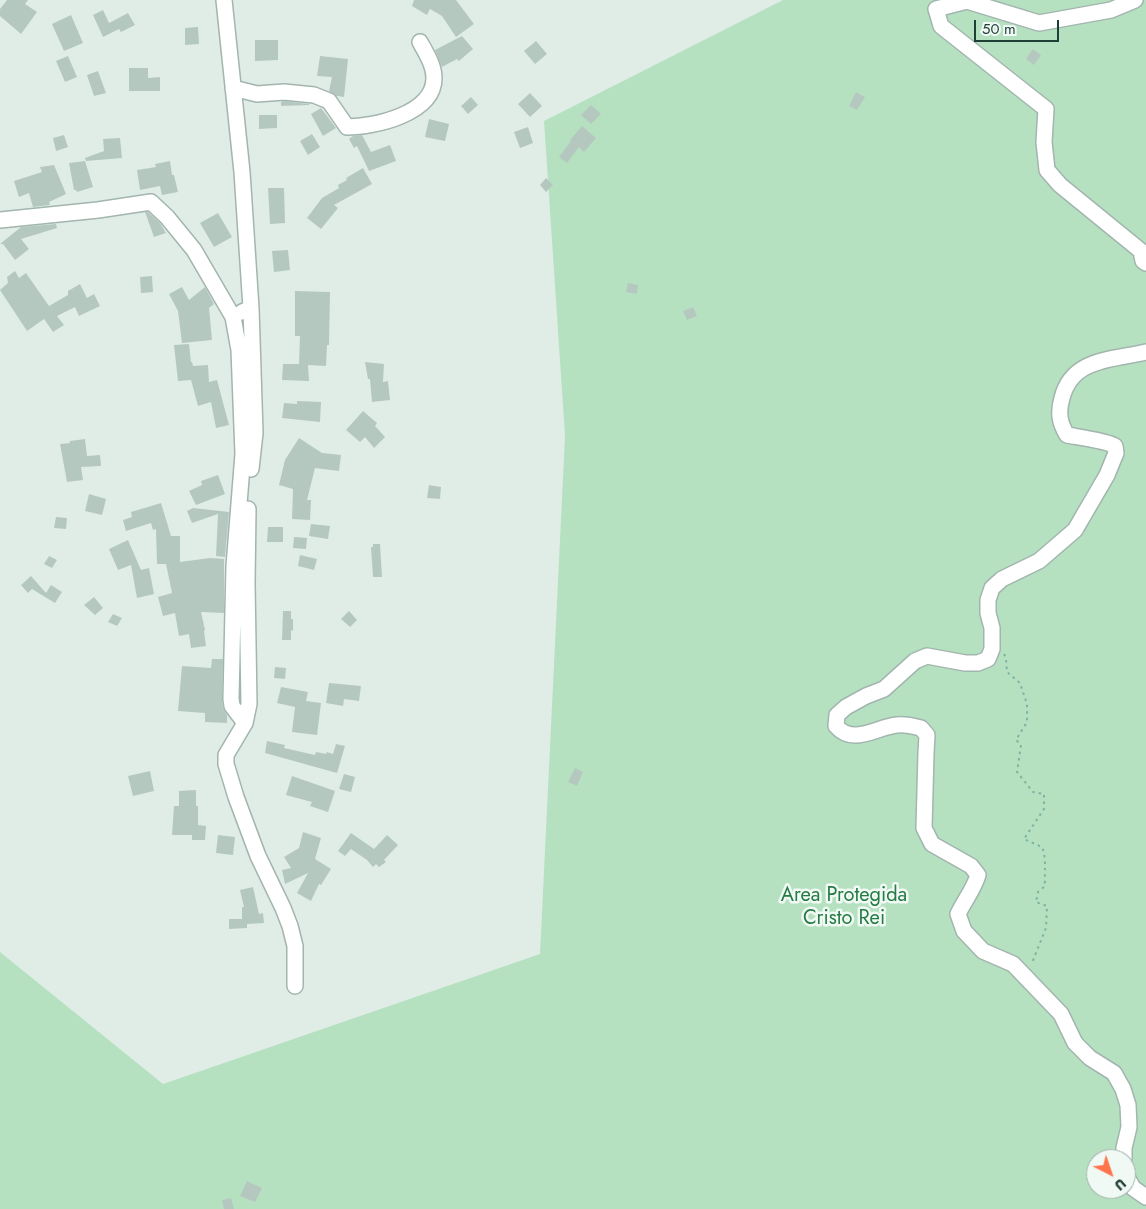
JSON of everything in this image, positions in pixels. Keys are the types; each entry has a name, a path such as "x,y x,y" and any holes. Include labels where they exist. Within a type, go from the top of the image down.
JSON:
{"street":[{"path":"224,0 242,172 255,433 248,496 249,704 245,723 226,755 226,764 258,856 290,926 295,946 296,986"},
{"path":"1135,0 1111,10 1039,23 967,1 936,9 941,26 1046,109 1044,142 1047,170 1060,185 1141,251 1143,261 1146,263"},
{"path":"233,88 257,94 284,92 314,95 329,101 347,127 361,127 403,116 422,104 428,96 434,79 430,61 420,42"},
{"path":"0,220 98,210 151,202 167,217 194,250 232,317 238,350 242,454 234,566 230,668 232,706 245,723"},
{"path":"232,317 250,308"},
{"path":"1124,1149 1128,1127 1128,1105 1114,1073 1090,1058 1075,1043 1061,1014 1014,964 983,951 964,931 958,914 966,897 975,886 978,875 971,866 932,844 924,828 927,735 921,728 912,726 896,725 852,735 842,733 836,726 837,715 846,707 884,689 915,661 927,656 965,663 978,663 988,659 992,649 988,600 992,588 1002,579 1039,561 1075,530 1107,475 1116,453 1115,446 1110,442 1096,441 1067,434 1060,424 1059,409 1064,388 1081,368 1098,361 1146,352"}],"path":[{"path":"992,639 1006,658 1007,672 1020,683 1027,704 1026,722 1016,740 1021,745 1016,772 1034,792 1044,794 1044,809 1024,839 1042,847 1046,857 1044,870 1045,886 1038,892 1036,902 1046,906 1046,928 1026,977"}],"green space":[{"name":"Area Protegida Cristo Rei","path":"783,0 1146,0 1146,1209 0,1209 0,952 163,1084 540,954 565,436 544,121"}],"building":[{"path":"7,0 28,0 25,4 37,12 21,34 0,16 0,9"},
{"path":"414,0 456,0 474,24 456,37 442,16 430,9 427,15 412,6"},
{"path":"103,10 109,23 128,13 135,25 121,32 119,29 103,37 93,15"},
{"path":"71,15 83,43 64,51 52,24"},
{"path":"198,27 199,44 185,45 185,28"},
{"path":"462,36 473,49 459,61 457,59 442,67 435,50"},
{"path":"255,40 278,40 278,60 255,61"},
{"path":"536,41 547,54 535,64 524,51"},
{"path":"1033,49 1041,55 1034,65 1026,59"},
{"path":"68,56 77,77 65,82 56,61"},
{"path":"320,56 348,59 344,97 337,96 329,91 332,77 317,76"},
{"path":"129,68 148,68 148,78 160,77 160,91 129,91"},
{"path":"98,71 106,93 94,96 87,75"},
{"path":"856,92 865,97 857,110 849,106"},
{"path":"530,93 542,106 530,117 518,104"},
{"path":"471,97 478,105 468,114 461,106"},
{"path":"281,102 309,105 281,106"},
{"path":"591,105 601,114 591,124 581,115"},
{"path":"321,108 336,128 323,136 311,114"},
{"path":"259,115 277,115 277,128 259,129"},
{"path":"429,119 449,124 445,141 425,137"},
{"path":"582,126 596,138 584,152 579,147 567,163 559,157"},
{"path":"528,127 533,143 520,148 514,132"},
{"path":"312,134 320,147 308,155 300,141"},
{"path":"64,135 68,147 56,151 53,138"},
{"path":"362,135 371,152 390,145 396,161 369,171 357,146 354,148 349,139 353,136"},
{"path":"120,138 122,158 86,161 85,158 104,151 103,139"},
{"path":"85,161 93,187 77,192 74,190 69,163"},
{"path":"170,161 172,175 174,175 178,192 162,195 160,186 140,190 137,170 156,167 155,164"},
{"path":"54,165 66,194 49,202 50,205 33,207 29,193 19,197 14,181 42,172 40,167"},
{"path":"363,168 372,184 334,205 338,208 321,229 307,218 322,198 339,188 338,185 347,180 346,178"},
{"path":"546,178 553,185 546,192 540,185"},
{"path":"268,188 284,188 285,223 270,224"},
{"path":"145,212 148,212 160,223 166,233 154,237"},
{"path":"218,213 232,237 214,247 200,223"},
{"path":"56,224 57,228 21,239 29,249 15,260 3,244 0,244 21,227"},
{"path":"288,250 290,270 274,272 272,251"},
{"path":"15,271 19,278 26,273 49,306 68,295 68,291 80,284 87,298 94,294 100,306 79,316 75,307 57,316 64,325 53,332 44,319 27,331 0,290 8,283 7,277"},
{"path":"152,276 153,292 141,293 140,277"},
{"path":"628,283 638,285 637,294 626,292"},
{"path":"182,287 189,300 205,287 214,304 209,308 212,340 182,343 178,311 169,294"},
{"path":"295,291 330,292 329,345 327,345 326,366 308,365 309,381 282,380 283,364 299,364 300,336 295,336"},
{"path":"693,307 697,316 687,320 683,311"},
{"path":"189,344 193,366 208,365 209,382 217,380 229,425 216,428 211,402 198,406 191,380 178,381 174,345"},
{"path":"365,362 384,364 383,382 388,381 390,400 372,402 370,379 368,379"},
{"path":"297,401 321,402 320,422 282,418 284,403 297,404"},
{"path":"363,411 377,423 375,426 385,437 374,448 365,437 360,442 346,430"},
{"path":"299,438 322,453 341,455 339,471 315,468 307,500 311,500 310,520 292,519 293,489 279,485 285,460"},
{"path":"85,439 87,456 100,455 101,466 81,467 83,480 67,482 60,444"},
{"path":"218,475 225,494 196,505 189,491 202,485 201,481"},
{"path":"429,485 441,487 440,499 427,498"},
{"path":"89,494 106,499 102,515 85,511"},
{"path":"161,503 171,536 180,536 180,562 210,558 224,559 224,613 201,612 206,646 191,648 189,634 179,636 175,613 163,616 158,597 172,593 166,564 157,564 156,529 153,530 151,523 126,531 123,520 132,517 131,512"},
{"path":"193,508 229,512 225,557 216,556 218,514 192,523 187,511"},
{"path":"56,517 67,518 66,529 54,528"},
{"path":"311,524 330,526 328,539 309,536"},
{"path":"268,527 283,527 283,542 267,542"},
{"path":"294,537 307,538 306,549 293,548"},
{"path":"128,540 141,570 149,568 154,594 137,598 131,565 118,570 109,549"},
{"path":"373,544 380,544 382,577 373,577 371,547 373,547"},
{"path":"300,555 317,559 314,570 298,566"},
{"path":"49,556 57,560 52,568 44,564"},
{"path":"31,576 46,593 51,585 62,592 55,603 32,589 28,593 21,585"},
{"path":"94,597 103,608 95,615 84,605"},
{"path":"283,611 291,611 293,631 291,630 291,640 282,640"},
{"path":"349,611 357,620 350,627 341,619"},
{"path":"113,614 122,618 117,626 108,622"},
{"path":"212,659 223,659 222,700 223,708 227,715 227,723 205,722 205,713 178,711 182,666 211,668"},
{"path":"275,667 286,668 285,679 274,678"},
{"path":"329,683 361,686 359,701 344,699 343,706 326,703"},
{"path":"281,687 308,692 306,701 321,703 317,735 292,732 295,707 277,703"},
{"path":"267,741 285,745 284,748 315,755 316,752 333,754 336,744 345,746 337,773 265,753"},
{"path":"575,768 583,772 577,786 568,782"},
{"path":"150,771 154,791 133,796 128,776"},
{"path":"344,774 355,777 351,792 339,789"},
{"path":"292,776 335,791 328,812 310,806 312,802 286,795"},
{"path":"196,790 198,825 206,826 205,840 192,840 192,835 172,835 174,806 179,806 179,791"},
{"path":"303,832 321,838 315,859 331,869 321,885 319,884 311,901 297,893 308,873 285,884 282,870 291,868 284,857 299,848"},
{"path":"351,833 374,849 387,835 398,845 384,860 386,862 379,867 376,864 373,867 367,860 351,849 345,856 338,851"},
{"path":"218,835 235,837 233,855 216,853"},
{"path":"253,887 259,914 263,913 264,923 247,924 247,928 229,929 229,919 242,919 242,907 244,907 240,890"},
{"path":"247,1181 262,1188 255,1202 240,1196"},
{"path":"231,1198 234,1209 224,1209 222,1200"}]}
